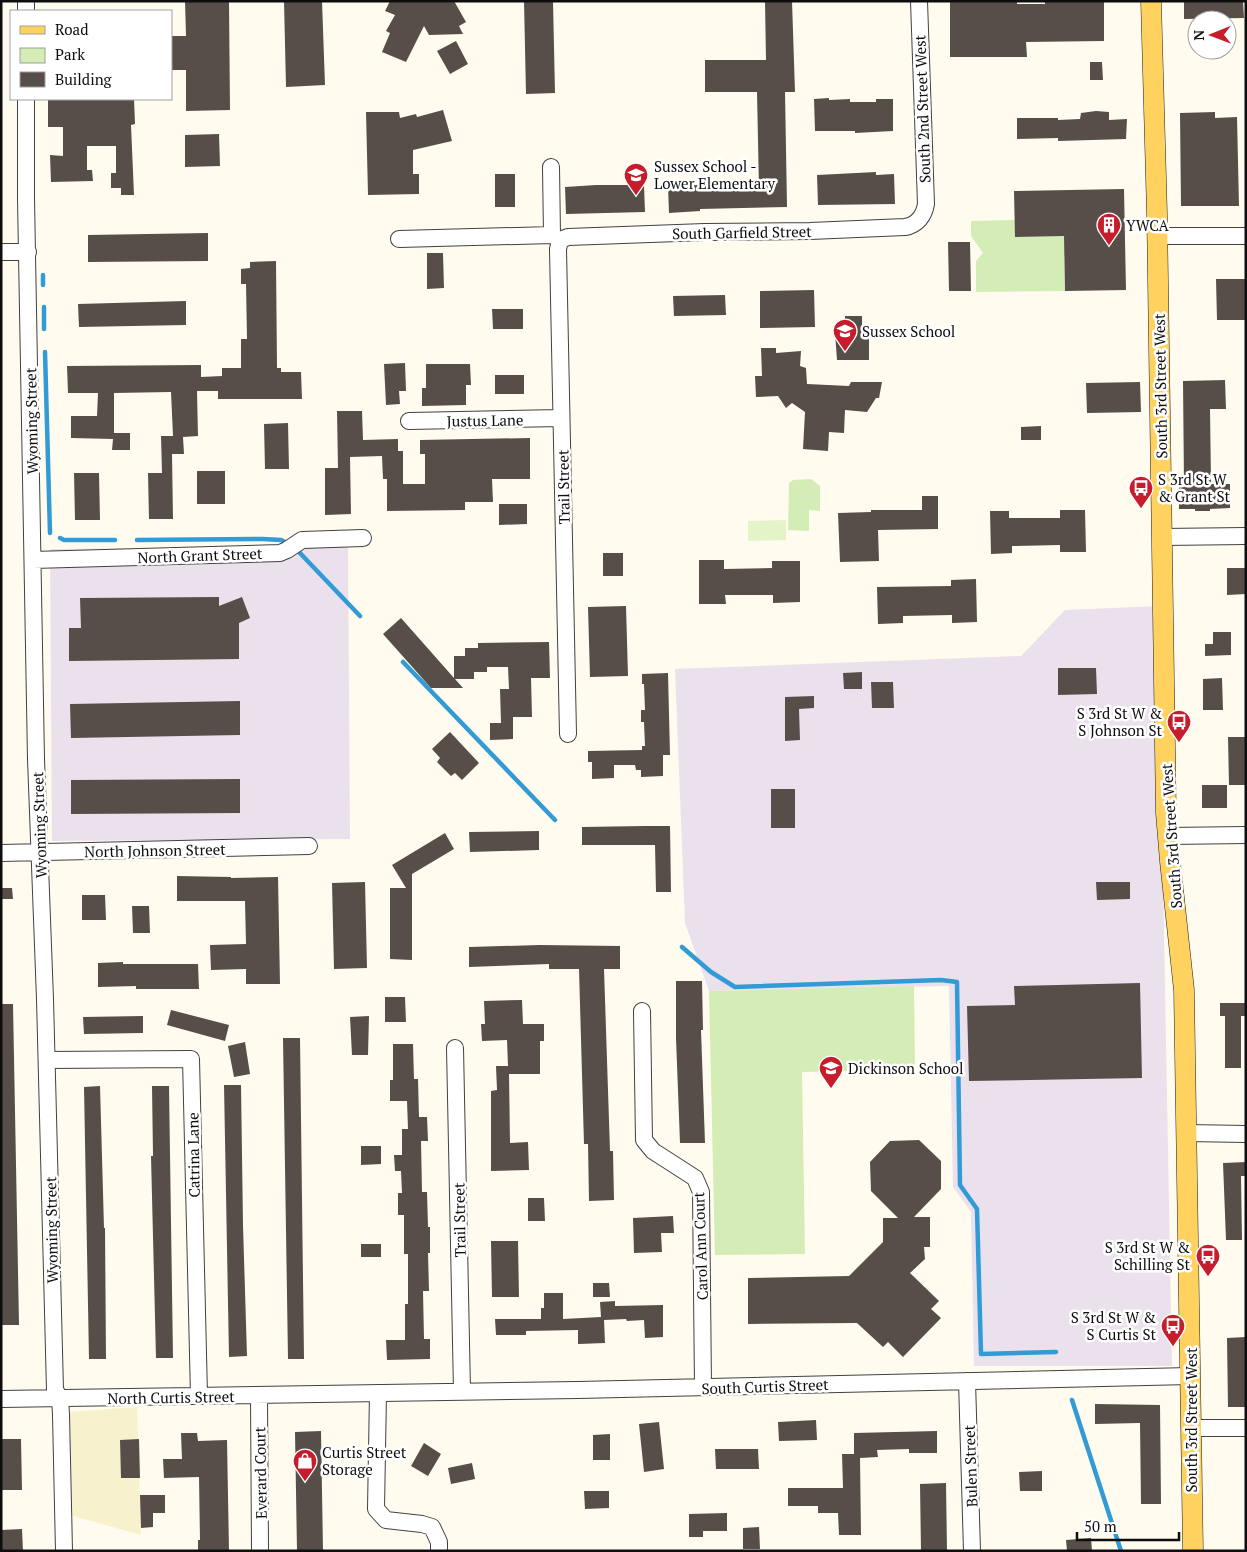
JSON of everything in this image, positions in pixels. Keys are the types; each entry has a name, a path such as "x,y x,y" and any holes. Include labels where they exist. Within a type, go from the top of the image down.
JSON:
{"main road":[{"name":"South 3rd Street West","path":"1151,1 1168,836 1184,990 1193,1551"}],"street":[{"name":"South 2nd Street West","path":"919,1 926,204 922,217"},
{"name":"Wyoming Street","path":"26,100 39,853 47,1060 55,1390 60,1398 64,1551"},
{"name":"Trail Street","path":"551,167 558,249 568,734"},
{"name":"South Garfield Street","path":"399,239 556,238 695,232 810,231 905,227 912,225 922,217"},
{"path":"1157,236 1246,236"},
{"path":"1,252 28,252"},
{"name":"Justus Lane","path":"409,421 561,418"},
{"path":"1162,537 1246,536"},
{"name":"North Grant Street","path":"33,560 280,553 302,540 363,538"},
{"path":"1168,836 1246,835"},
{"name":"North Johnson Street","path":"1,853 309,846"},
{"name":"Carol Ann Court","path":"642,1011 644,1140 653,1151 695,1178 701,1192 703,1388"},
{"name":"Trail Street","path":"455,1048 462,1391"},
{"name":"Catrina Lane","path":"47,1060 191,1059 199,1396"},
{"path":"1186,1134 1246,1134"},
{"name":"South Curtis Street","path":"341,1394 703,1388 1190,1376"},
{"name":"Bulen Street","path":"967,1381 972,1551"},
{"name":"North Curtis Street","path":"1,1399 341,1394"},
{"path":"378,1394 376,1509 386,1520 422,1524 432,1528 439,1542 439,1551"},
{"name":"Everard Court","path":"259,1395 260,1551"},
{"path":"1190,1428 1246,1428"}],"shaded area":[{"path":"348,547 350,839 52,841 50,549"},
{"path":"1158,606 1172,1366 974,1366 971,1212 953,1187 949,986 709,991 685,923 675,669 1021,656 1065,610"},
{"path":"137,1407 141,1535 70,1515 69,1412"}],"green space":[{"path":"1015,220 1015,237 1093,235 1094,255 1064,256 1065,291 976,292 976,261 983,253 971,236 971,221"},
{"path":"811,479 820,486 820,511 809,510 809,531 788,530 789,483 793,480"},
{"path":"786,520 786,540 748,541 748,521"},
{"path":"914,986 915,1069 802,1072 805,1254 715,1255 709,991"}],"building":[{"path":"185,1 229,1 230,110 186,111 186,70 172,70 172,36 186,36"},
{"path":"284,1 322,1 325,85 286,87"},
{"path":"390,1 454,1 466,22 459,26 463,34 429,35 424,26 406,62 382,52 390,33 386,31 395,15 385,11"},
{"path":"524,1 553,1 555,93 526,94"},
{"path":"765,1 792,1 795,92 785,92 787,207 700,209 700,211 669,213 668,186 699,185 699,190 759,189 757,92 705,92 705,60 766,60"},
{"path":"950,1 1017,1 1017,4 1045,4 1045,1 1104,1 1104,41 1026,42 1027,57 950,57"},
{"path":"1184,1 1243,1 1244,18 1237,18 1237,10 1187,10 1187,19 1184,19"},
{"path":"456,41 468,64 450,74 437,51"},
{"path":"1090,62 1102,62 1103,80 1090,80"},
{"path":"829,98 829,100 850,99 850,102 876,102 876,99 893,99 893,131 855,133 855,131 815,131 814,99"},
{"path":"48,100 134,100 135,124 131,125 134,195 121,195 121,188 111,188 111,173 116,173 116,146 87,146 87,170 92,170 93,181 51,182 50,155 63,156 63,127 48,127"},
{"path":"443,110 452,141 413,150 413,174 419,174 419,194 368,195 366,112 399,112 400,118 416,114 417,117"},
{"path":"1109,112 1109,120 1127,119 1126,139 1058,141 1058,138 1017,139 1017,118 1080,119 1081,113"},
{"path":"1215,112 1215,118 1237,117 1239,206 1181,206 1180,113"},
{"path":"219,134 220,166 185,167 185,135"},
{"path":"876,172 876,175 894,174 895,204 818,205 817,175"},
{"path":"495,174 515,174 515,207 495,207"},
{"path":"644,185 645,212 566,214 565,187"},
{"name":"YWCA","path":"1124,189 1126,290 1065,291 1064,236 1015,237 1014,191"},
{"path":"208,233 208,261 88,262 88,235"},
{"path":"948,242 970,242 971,291 949,291"},
{"path":"427,253 443,253 444,288 427,289"},
{"path":"276,261 277,368 281,368 281,372 301,372 302,399 218,399 218,391 197,391 198,436 183,437 184,454 172,454 173,519 149,519 148,473 162,473 161,436 173,436 171,392 114,393 114,433 130,433 130,450 112,450 113,439 71,438 71,416 97,416 98,393 68,393 67,366 201,365 201,377 222,376 222,368 241,368 241,339 247,339 246,284 241,284 241,269 250,268 250,262"},
{"path":"1216,279 1246,279 1246,320 1217,320"},
{"path":"814,290 815,327 760,328 760,291"},
{"path":"725,295 726,315 674,316 673,296"},
{"path":"186,301 186,325 79,327 78,304"},
{"path":"492,309 523,309 523,329 493,329"},
{"path":"845,316 862,316 862,334 869,334 869,360 837,360 835,333 845,333"},
{"path":"761,348 776,348 776,353 801,351 800,366 806,368 807,384 849,386 851,382 882,382 879,398 876,398 867,412 845,410 844,433 829,432 828,451 803,449 805,412 792,403 786,408 778,396 756,397 755,376 762,376"},
{"path":"405,363 406,391 399,391 400,404 386,405 384,364"},
{"path":"426,364 470,364 471,385 466,385 466,405 422,406 422,388 426,388"},
{"path":"495,375 524,375 524,394 495,394"},
{"path":"1225,380 1226,409 1210,409 1211,484 1230,484 1230,508 1210,509 1210,511 1179,509 1179,485 1184,485 1183,381"},
{"path":"1140,382 1141,412 1087,413 1086,383"},
{"path":"337,411 362,411 363,440 398,439 398,451 403,451 403,484 425,484 425,454 420,454 420,440 530,438 530,479 492,479 493,502 465,502 465,510 387,511 387,479 383,479 382,456 350,457 351,514 325,515 325,468 338,468"},
{"path":"288,423 289,469 265,469 264,424"},
{"path":"1041,426 1041,440 1021,440 1021,427"},
{"path":"197,471 225,471 225,504 197,504"},
{"path":"74,473 99,473 100,520 75,520"},
{"path":"922,496 938,496 938,529 878,530 879,561 840,562 838,513 871,512 871,510 922,510"},
{"path":"499,504 527,504 527,524 499,525"},
{"path":"1060,510 1085,510 1086,552 1060,552 1060,545 1012,546 1012,553 991,554 990,511 1009,511 1009,518 1060,518"},
{"path":"603,553 623,553 623,576 603,576"},
{"path":"699,560 724,560 724,569 772,568 772,561 800,561 800,602 773,603 773,595 725,595 726,604 699,604"},
{"path":"1227,568 1246,568 1246,594 1227,595"},
{"path":"976,579 977,622 952,623 952,615 903,616 903,623 878,624 877,587 951,586 951,580"},
{"path":"219,597 219,606 242,597 250,618 239,623 239,659 69,661 69,628 81,628 80,598"},
{"path":"626,606 628,676 590,677 588,607"},
{"path":"401,618 454,678 454,656 465,656 465,648 478,648 478,643 549,642 550,678 531,678 532,717 513,717 513,739 490,740 490,723 501,723 500,689 509,689 508,667 487,667 487,672 474,672 474,679 455,679 463,688 431,688 383,634"},
{"path":"1213,632 1231,632 1231,655 1205,656 1205,644 1213,644"},
{"path":"1058,668 1096,668 1097,694 1058,695"},
{"path":"862,672 862,689 844,689 843,673"},
{"path":"668,673 670,755 663,755 663,776 641,777 641,770 636,770 635,765 614,765 614,778 592,779 592,762 588,762 588,751 642,750 642,746 645,746 644,722 641,722 641,710 645,710 642,674"},
{"path":"1222,678 1223,710 1203,710 1203,679"},
{"path":"871,682 893,682 894,708 872,708"},
{"path":"814,696 814,708 799,709 800,740 785,741 785,697"},
{"path":"240,701 240,735 71,738 70,704"},
{"path":"450,732 479,763 462,780 455,773 451,776 437,762 440,758 432,749"},
{"path":"1228,737 1246,737 1246,785 1229,785"},
{"path":"240,779 240,813 71,814 71,780"},
{"path":"1202,785 1227,785 1227,808 1202,808"},
{"path":"771,789 795,789 795,828 771,828"},
{"path":"670,826 671,892 656,892 655,845 582,845 582,827"},
{"path":"539,831 539,850 470,852 469,832"},
{"path":"445,833 454,849 412,874 412,960 390,959 390,888 406,888 392,865"},
{"path":"177,876 278,877 280,984 246,984 246,969 211,970 210,945 246,944 245,901 177,901"},
{"path":"365,882 367,968 334,969 332,883"},
{"path":"1096,882 1130,882 1130,899 1097,900"},
{"path":"1,888 12,888 13,899 1,899"},
{"path":"82,895 105,895 106,920 82,920"},
{"path":"132,906 149,906 150,933 133,933"},
{"path":"539,945 620,946 620,969 604,969 610,1151 613,1151 614,1200 589,1201 588,1144 584,1144 579,969 549,969 549,964 469,967 469,947"},
{"path":"123,962 123,964 198,964 199,989 136,989 136,986 98,987 98,963"},
{"path":"676,981 702,981 703,1030 701,1030 705,1143 680,1143"},
{"path":"1140,983 1142,1078 969,1081 967,1006 1015,1005 1014,986"},
{"path":"385,997 405,997 406,1022 385,1022"},
{"path":"522,1000 523,1024 544,1024 544,1041 540,1041 540,1074 509,1074 510,1143 528,1142 529,1170 491,1171 491,1091 497,1090 496,1066 508,1066 507,1040 482,1041 481,1024 485,1024 484,1001"},
{"path":"1220,1003 1246,1003 1246,1016 1241,1016 1241,1068 1225,1068 1225,1016 1220,1016"},
{"path":"1,1004 13,1004 19,1325 2,1325"},
{"path":"171,1010 229,1025 225,1041 167,1025"},
{"path":"143,1016 143,1033 84,1034 83,1017"},
{"path":"369,1016 368,1055 352,1055 350,1017"},
{"path":"283,1038 300,1038 304,1359 288,1359"},
{"path":"245,1042 250,1074 234,1077 228,1046"},
{"path":"393,1044 413,1044 414,1079 418,1079 419,1117 427,1117 428,1141 421,1141 422,1192 427,1192 428,1227 430,1227 430,1253 428,1253 429,1291 423,1291 424,1339 430,1339 430,1359 387,1360 386,1340 405,1340 405,1304 408,1304 408,1254 404,1254 404,1215 398,1215 398,1193 402,1193 401,1171 395,1171 394,1155 402,1155 402,1129 408,1129 407,1101 390,1101 390,1080 393,1080"},
{"path":"224,1085 241,1085 247,1356 229,1357"},
{"path":"100,1086 105,1228 106,1359 89,1359 84,1087"},
{"path":"152,1086 169,1086 173,1358 156,1358 151,1156 153,1156"},
{"path":"919,1140 941,1161 941,1189 914,1217 930,1217 930,1247 924,1247 925,1259 910,1273 939,1301 931,1309 941,1318 903,1357 888,1342 883,1347 857,1323 748,1324 748,1278 849,1276 883,1242 883,1218 898,1218 871,1191 870,1162 890,1141"},
{"path":"361,1146 381,1146 381,1164 361,1165"},
{"path":"1246,1162 1246,1176 1241,1176 1242,1240 1226,1240 1223,1163"},
{"path":"528,1198 544,1198 545,1221 528,1221"},
{"path":"673,1216 674,1233 661,1233 662,1252 634,1253 633,1218"},
{"path":"491,1241 518,1241 519,1297 492,1297"},
{"path":"361,1244 381,1244 381,1257 361,1257"},
{"path":"593,1283 609,1283 610,1297 593,1297"},
{"path":"544,1293 563,1293 563,1319 601,1317 600,1302 615,1301 615,1306 663,1305 663,1337 645,1338 644,1320 627,1321 626,1319 604,1320 605,1343 578,1344 578,1330 526,1331 526,1335 496,1335 495,1319 541,1319 541,1308 544,1308"},
{"path":"1246,1337 1245,1407 1228,1407 1227,1338"},
{"path":"1095,1404 1160,1405 1161,1504 1141,1504 1140,1423 1095,1424"},
{"path":"816,1420 817,1440 779,1441 778,1422"},
{"path":"659,1422 664,1469 644,1472 639,1424"},
{"path":"321,1431 323,1551 297,1551 295,1432"},
{"path":"937,1431 937,1453 909,1453 909,1449 877,1450 878,1457 860,1458 861,1535 839,1535 838,1513 818,1513 818,1506 788,1506 788,1488 843,1488 842,1454 854,1454 854,1433"},
{"path":"181,1433 197,1433 198,1441 227,1440 229,1551 198,1551 198,1540 200,1540 199,1477 164,1478 163,1459 182,1459"},
{"path":"610,1434 610,1460 593,1460 593,1435"},
{"path":"1,1439 21,1439 22,1490 2,1490"},
{"path":"139,1439 140,1478 121,1478 120,1440"},
{"path":"424,1443 441,1454 428,1476 411,1466"},
{"path":"715,1449 758,1449 759,1469 716,1469"},
{"path":"472,1463 475,1479 451,1484 448,1468"},
{"path":"1042,1471 1042,1491 1020,1491 1019,1472"},
{"path":"946,1483 947,1551 921,1551 920,1484"},
{"path":"584,1491 609,1491 609,1508 585,1509"},
{"path":"140,1495 165,1495 165,1513 153,1513 153,1527 141,1528"},
{"path":"727,1513 727,1531 703,1531 703,1537 689,1537 689,1514"},
{"path":"759,1527 760,1549 743,1549 743,1528"},
{"path":"22,1529 23,1551 1,1551 1,1530"},
{"path":"1091,1538 1092,1551 1067,1551 1066,1540"}],"waterway":[{"path":"43,275 43,285"},
{"path":"44,307 44,329"},
{"path":"45,352 50,533"},
{"path":"60,538 64,540 115,540"},
{"path":"137,540 263,539 285,542"},
{"path":"299,552 360,616"},
{"path":"403,662 555,820"},
{"path":"682,947 711,972 735,987 941,980 957,982 960,1185 977,1209 981,1354 1056,1352"},
{"path":"1072,1400 1121,1551"}],"place":[{"name":"Sussex School - Lower Elementary","path":"636,196"},
{"name":"YWCA","path":"1109,246"},
{"name":"Sussex School","path":"845,352"},
{"name":"S 3rd St W & Grant St","path":"1141,509"},
{"name":"S 3rd St W & S Johnson St","path":"1179,743"},
{"name":"Dickinson School","path":"831,1089"},
{"name":"S 3rd St W & Schilling St","path":"1208,1277"},
{"name":"S 3rd St W & S Curtis St","path":"1173,1347"},
{"name":"Curtis Street Storage","path":"305,1482"}]}
